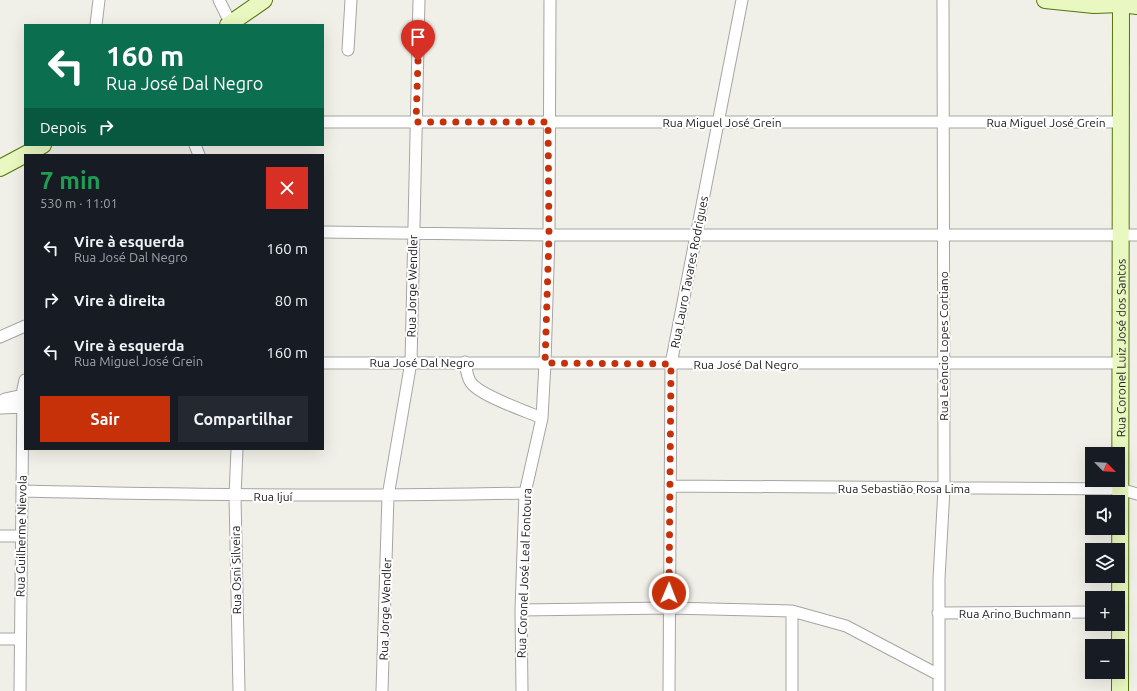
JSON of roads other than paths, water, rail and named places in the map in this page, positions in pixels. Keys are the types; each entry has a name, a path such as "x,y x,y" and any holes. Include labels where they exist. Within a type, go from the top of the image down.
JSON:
{"main road":[{"path":"229,24 264,0"},
{"path":"1045,0 1094,5 1121,4 1137,6"},
{"name":"Rua Coronel Luiz José dos Santos","path":"1119,591 1121,4"},
{"path":"29,154 40,149"},
{"path":"0,168 24,157"},
{"name":"Rua Coronel Luiz José dos Santos","path":"1119,631 1120,691"}],"street":[{"path":"96,24 100,0"},
{"path":"219,0 229,24"},
{"path":"348,50 351,0"},
{"name":"Rua Jorge Wendler","path":"382,691 388,496 411,362 419,0"},
{"name":"Rua Coronel José Leal Fontoura","path":"522,691 521,610 525,493 542,418 545,363 549,235 548,122 550,0"},
{"name":"Rua Lauro Tavares Rodrigues","path":"669,691 671,364 742,0"},
{"name":"Rua Leôncio Lopes Cortiano","path":"939,691 938,613 944,489 943,0"},
{"name":"Rua Miguel José Grein","path":"324,122 1121,122"},
{"path":"324,232 549,235 1137,235"},
{"path":"0,337 24,326"},
{"path":"465,362 469,380 476,388 490,396 542,418"},
{"name":"Rua José Dal Negro","path":"324,363 1120,363"},
{"path":"0,402 24,386"},
{"name":"Rua Guilherme Nievola","path":"20,691 24,386"},
{"path":"0,408 23,406"},
{"name":"Rua Osni Silveira","path":"237,450 235,496 239,691"},
{"name":"Rua Sebastião Rosa Lima","path":"670,486 1120,489 1137,494"},
{"name":"Rua Ijuí","path":"22,491 235,496 388,496 525,493"},
{"path":"0,536 21,536"},
{"path":"521,610 669,608 792,611 846,626 939,675"},
{"path":"792,611 792,691"},
{"name":"Rua Arino Buchmann","path":"938,613 1085,612"},
{"path":"0,639 20,638"}]}
